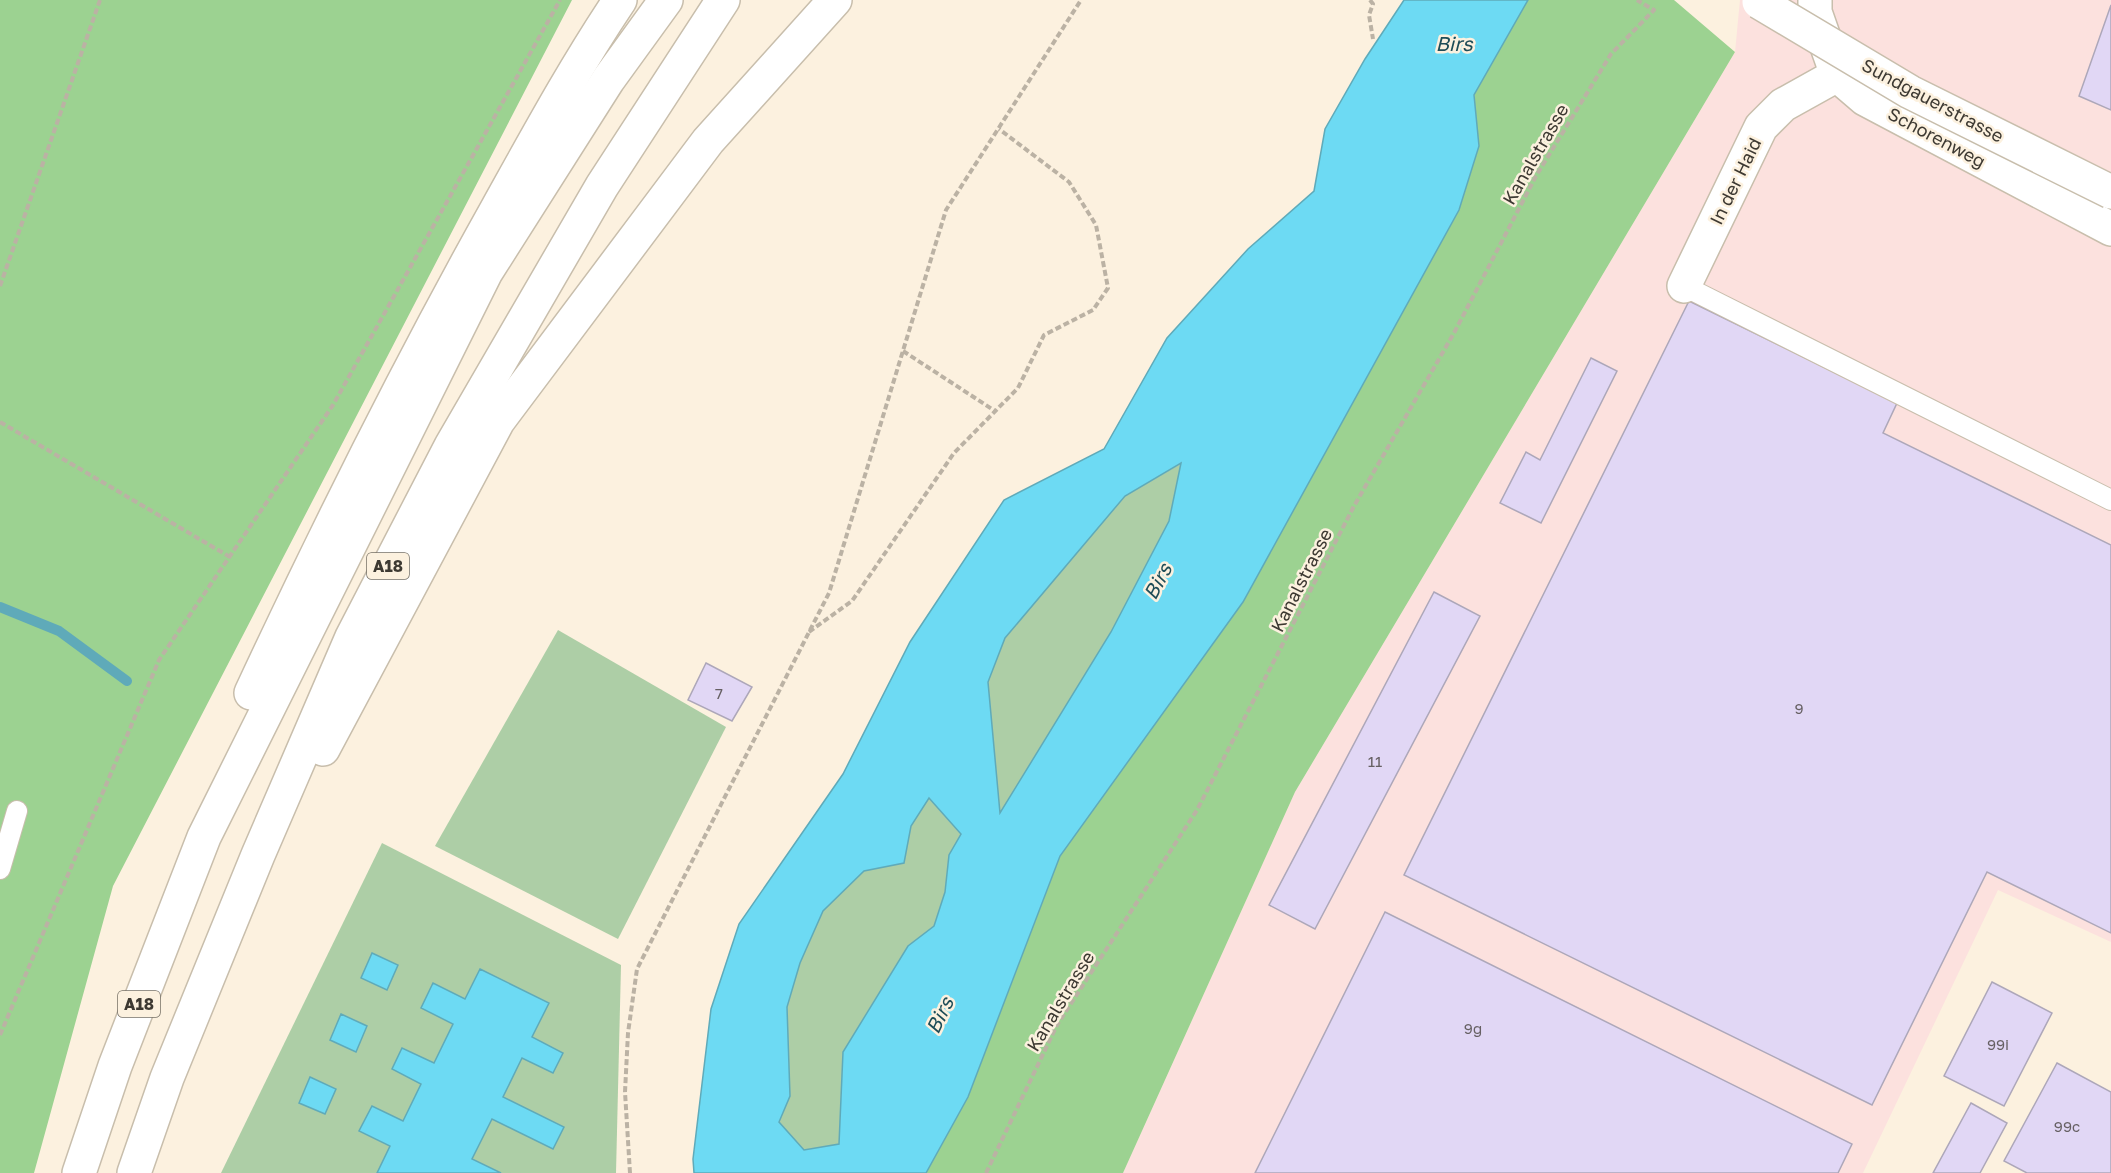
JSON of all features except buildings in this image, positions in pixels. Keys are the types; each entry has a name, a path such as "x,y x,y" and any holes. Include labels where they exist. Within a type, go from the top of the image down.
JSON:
{"main road":[{"path":"204,837 227,744 327,532 443,305 585,51 620,0"},
{"name":"A18","path":"79,1173 115,1066 204,837 486,272 608,80 666,0"},
{"name":"A18","path":"134,1173 167,1078 258,855 352,637 451,446 602,186 723,0"},
{"path":"258,855 337,727 498,421 708,141 836,0"},
{"path":"1815,0 1815,12 1837,75"},
{"name":"Sundgauerstrasse","path":"1759,2 1910,92 2111,192"},
{"name":"Schorenweg","path":"1837,75 1865,99 2111,229"},
{"name":"In der Haid","path":"1684,285 1761,127 1783,105 1837,75"}],"lane":[{"path":"1684,285 2111,500"},
{"path":"0,868 16,811"}],"path":[{"path":"0,286 100,0"},
{"path":"0,1035 159,660 333,405 560,0"},
{"path":"630,1173 625,1092 628,1033 637,969 829,593 946,210 1082,0"},
{"path":"1370,0 1373,4 1369,15 1372,39"},
{"name":"Kanalstrasse","path":"986,1173 1057,1025 1197,810 1354,506 1454,333 1536,176 1611,54 1654,10 1637,0"},
{"path":"808,633 852,601 954,453 1018,388 1044,335 1093,310 1108,288 1096,225 1069,183 999,129"},
{"path":"903,351 995,412"},
{"path":"0,422 230,557"}],"shaded area":[{"path":"1740,0 2111,0 2111,942 1998,890 1863,1173 1123,1173 1295,792 1735,52"}],"green space":[{"path":"0,0 572,0 113,886 34,1173 0,1173"},
{"path":"1528,0 1674,0 1735,52 1295,792 1123,1173 926,1173 968,1097 1060,856 1243,602 1459,210 1479,146 1474,95"},
{"path":"1182,463 1169,521 1111,632 1000,814 987,682 1005,638 1125,496"},
{"path":"558,630 726,727 618,939 435,846"},
{"path":"928,797 962,834 949,855 945,892 934,926 908,946 843,1052 839,1144 804,1150 779,1122 790,1096 787,1007 800,963 823,911 864,871 904,863 911,826"},
{"path":"382,843 621,965 616,1173 221,1173"}],"water":[{"name":"Birs","path":"1404,0 1528,0 1474,95 1479,146 1459,210 1243,602 1060,856 968,1097 926,1173 694,1173 693,1159 711,1009 739,924 843,774 910,642 1004,500 1104,449 1167,338 1248,249 1314,191 1325,129 1365,59","holes":["1181,463 1169,521 1111,632 1000,813 988,682 1005,638 1125,496","929,798 961,834 949,855 945,892 934,926 908,946 843,1052 839,1144 804,1150 779,1122 790,1096 787,1007 800,963 823,911 864,871 904,863 911,826"]},
{"path":"372,953 398,965 387,990 361,978"},
{"path":"480,969 549,1003 532,1037 563,1053 553,1073 522,1058 503,1097 564,1127 553,1149 492,1119 472,1159 501,1173 377,1173 390,1146 359,1131 372,1106 403,1121 421,1084 392,1069 402,1048 434,1063 453,1024 421,1008 433,983 465,999"},
{"path":"341,1014 367,1026 356,1052 330,1040"},
{"path":"310,1077 336,1089 325,1114 299,1103"}],"waterway":[{"path":"0,607 59,631 127,681"}]}
